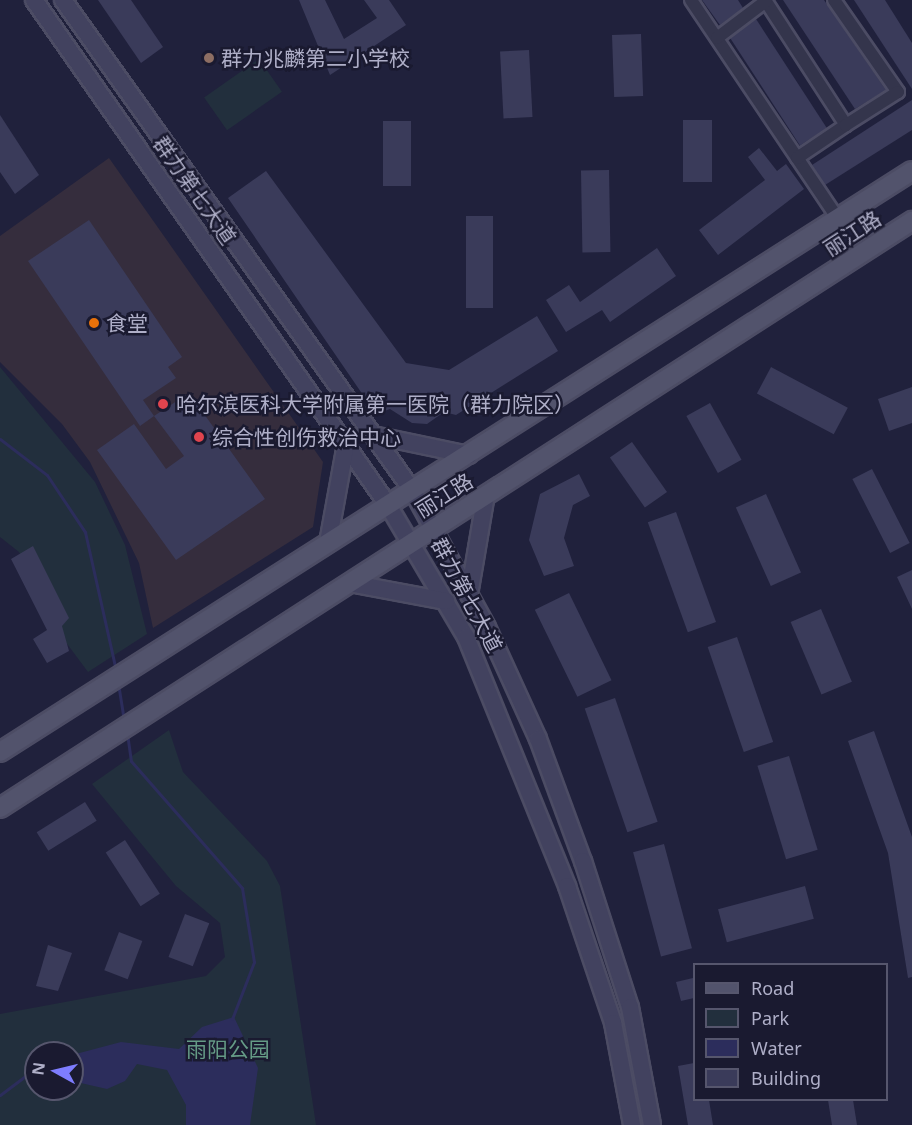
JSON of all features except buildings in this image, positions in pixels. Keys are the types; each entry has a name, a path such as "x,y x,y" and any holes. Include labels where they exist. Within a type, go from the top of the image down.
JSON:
{"main road":[{"name":"群力第七大道","path":"34,0 413,541 446,601 513,743 567,886 613,1023 632,1125"},
{"name":"群力第七大道","path":"63,0 412,490 470,595 538,739 582,861 630,1007 652,1125"},
{"name":"丽江路","path":"0,753 912,171"},
{"name":"丽江路","path":"0,808 912,221"},
{"path":"373,435 469,454"},
{"path":"328,543 346,444"},
{"path":"470,595 486,495"},
{"path":"349,583 446,601"}],"street":[{"path":"691,0 838,219"},
{"path":"797,158 898,92 834,0"},
{"path":"717,38 766,1 846,125"}],"shaded area":[{"name":"哈尔滨医科大学附属第一医院（群力院区）","path":"109,158 323,462 313,527 153,628 139,563 90,462 62,424 0,362 0,236"}],"green space":[{"path":"259,59 282,92 227,130 204,97"},
{"path":"0,367 95,482 125,545 147,634 88,672 62,637 19,552 0,537"},
{"name":"雨阳公园","path":"169,730 183,772 267,861 280,886 316,1125 0,1125 0,1014 206,976 225,957 220,923 176,886 92,784"}],"water":[{"path":"234,1017 258,1068 250,1125 186,1125 186,1105 167,1070 137,1064 125,1081 107,1089 84,1084 84,1052 121,1042 179,1049 202,1027"}],"waterway":[{"path":"0,439 47,475 85,532 116,671"},
{"path":"118,683 124,721"},
{"path":"127,733 131,761 242,888 254,962 232,1019"},
{"path":"0,1095 24,1077"}],"place":[{"name":"群力兆麟第二小学校","path":"209,58"},
{"name":"食堂","path":"94,323"},
{"name":"哈尔滨医科大学附属第一医院（群力院区）","path":"163,404"},
{"name":"综合性创伤救治中心","path":"199,437"}]}
